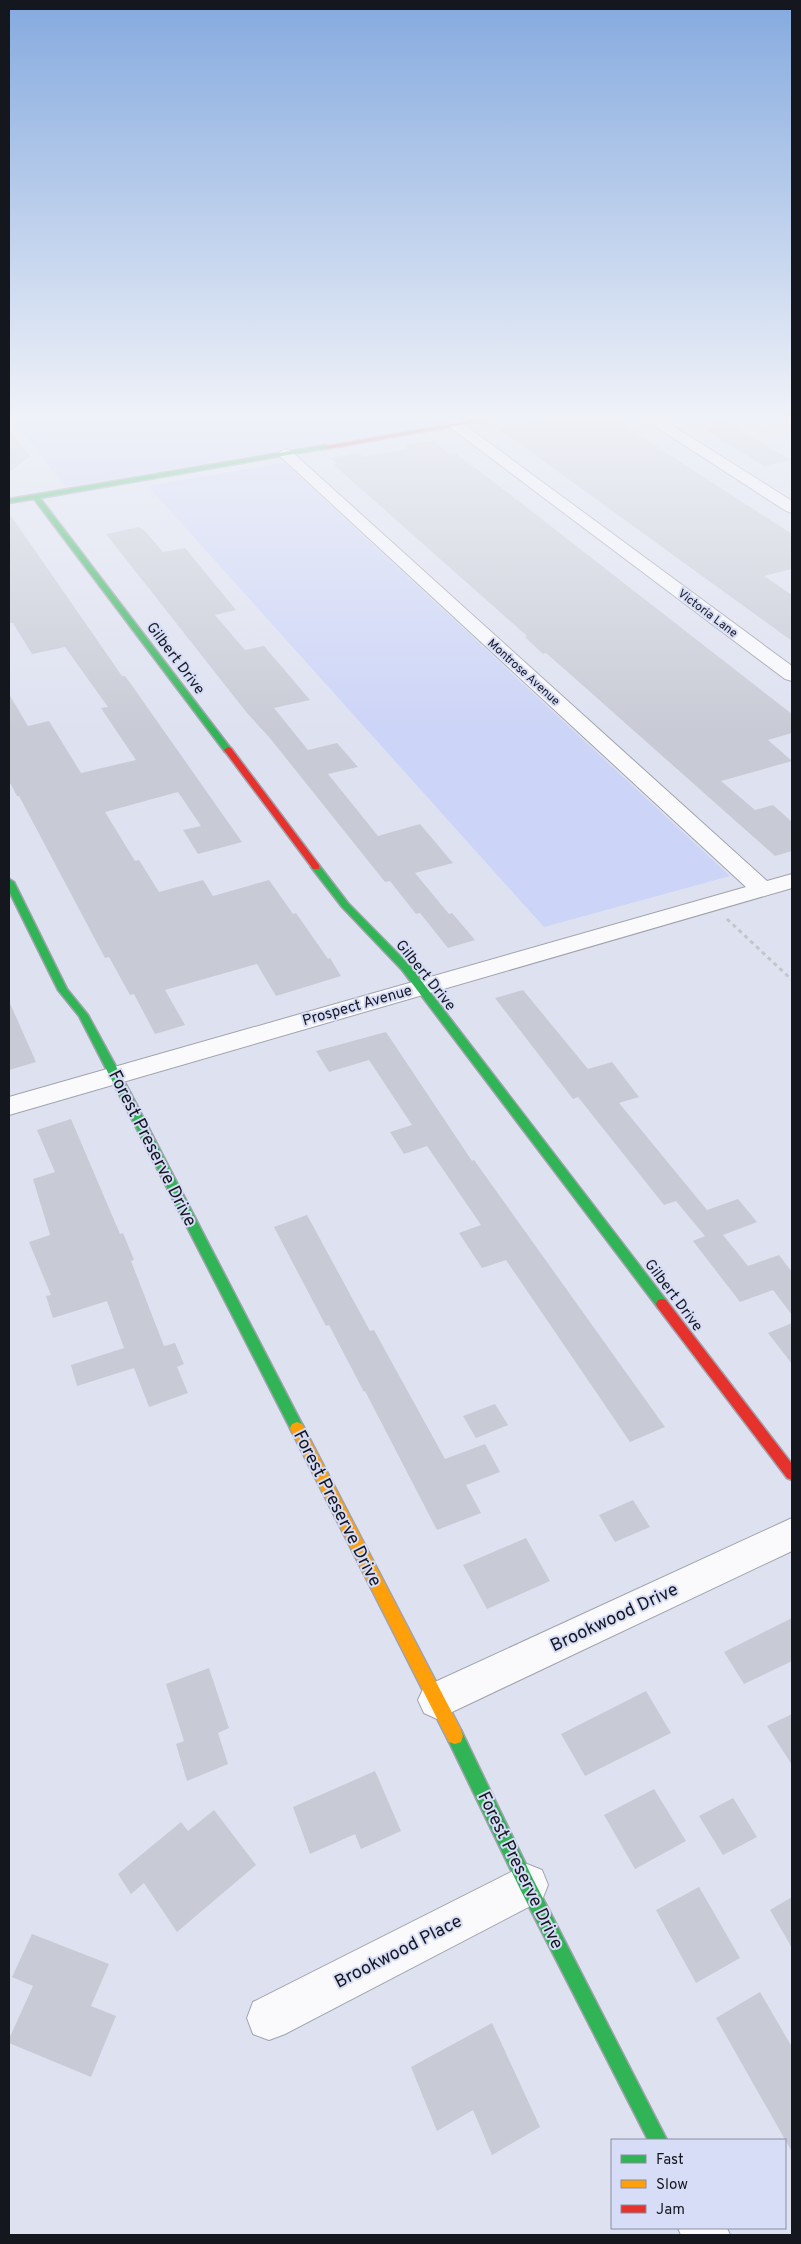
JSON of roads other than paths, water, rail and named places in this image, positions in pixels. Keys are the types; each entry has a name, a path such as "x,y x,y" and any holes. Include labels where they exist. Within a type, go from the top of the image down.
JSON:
{"street":[{"name":"Gilbert Drive","path":"54,522 344,905 406,968 419,988 792,1474"},
{"name":"Montrose Avenue","path":"360,522 762,889"},
{"name":"Victoria Lane","path":"586,522 792,675"},
{"name":"Prospect Avenue","path":"9,1106 792,881"},
{"name":"Forest Preserve Drive","path":"9,882 64,990 83,1016 114,1075 437,1700 527,1885 657,2139"},
{"name":"Brookwood Drive","path":"437,1700 792,1534"},
{"name":"Brookwood Place","path":"269,2018 527,1885"}]}
